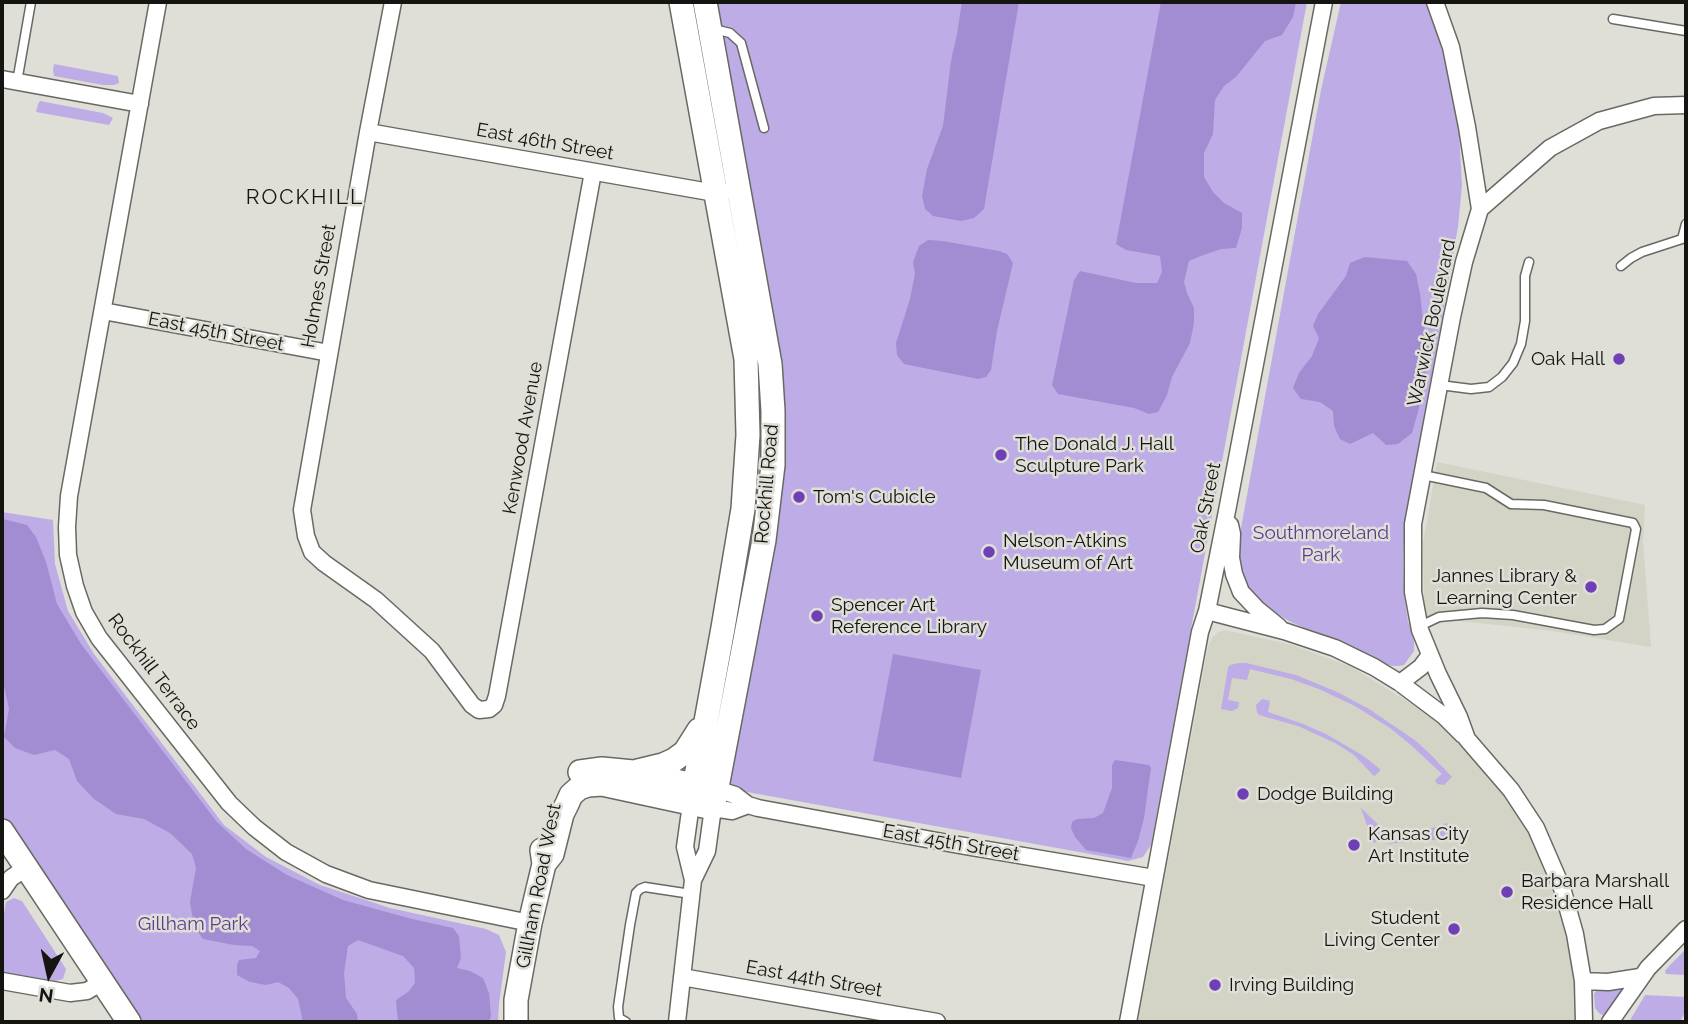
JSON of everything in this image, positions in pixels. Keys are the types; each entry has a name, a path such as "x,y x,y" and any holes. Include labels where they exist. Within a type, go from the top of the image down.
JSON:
{"main road":[{"name":"Rockhill Road","path":"681,2 746,359 748,435 743,509 706,714 703,797"},
{"name":"Rockhill Road","path":"703,797 764,540 773,465 770,364 705,2"},
{"path":"634,772 663,765 685,752 706,714"},
{"name":"Gillham Road West","path":"516,1022 516,1000 544,864 542,852 555,799 561,788 579,772 589,769 634,772"},
{"name":"East 45th Street","path":"634,772 703,797"},
{"name":"East 45th Street","path":"544,864 552,854 562,814 579,788 602,784 703,797"},
{"path":"2,831 129,1022"}],"street":[{"name":"Rockhill Terrace","path":"158,2 69,496 68,555 75,586 85,612 99,638 229,803 286,852 326,874 369,890 530,923"},
{"name":"Holmes Street","path":"306,536 302,510 393,2"},
{"name":"Oak Street","path":"1128,1022 1200,632 1207,611 1227,511 1324,2"},
{"name":"Warwick Boulevard","path":"1435,2 1451,47 1480,209 1464,262 1413,524 1413,592 1430,655 1467,739 1511,790 1536,828 1562,888 1575,934 1583,981 1584,1022"},
{"path":"9,80 140,104"},
{"path":"1480,209 1550,148 1599,121 1654,106 1686,105"},
{"name":"East 46th Street","path":"368,132 715,193 739,189"},
{"name":"Kenwood Avenue","path":"306,536 313,552 324,563 376,600 432,651 472,705 479,710 489,709 494,705 593,172"},
{"name":"East 45th Street","path":"103,311 329,353"},
{"path":"1227,511 1232,534 1231,558 1241,592 1284,631"},
{"path":"1207,611 1284,631 1335,648 1374,667 1444,716 1467,739"},
{"path":"1400,683 1421,667 1430,655"},
{"name":"East 45th Street","path":"703,797 735,795 748,806 1154,878"},
{"name":"Rockhill Road","path":"692,887 685,847 703,797"},
{"name":"Rockhill Road","path":"677,1022 692,887 707,850 703,797"},
{"path":"2,891 11,878 26,868"},
{"path":"1610,1022 1640,977 1686,929"},
{"name":"East 44th Street","path":"682,977 899,1019 937,1022"},
{"path":"1583,981 1608,982 1640,977"},
{"path":"2,981 70,993 87,991 102,982"}],"lane":[{"path":"9,80 31,2"},
{"path":"1613,19 1686,31"},
{"path":"710,27 730,33 741,43 764,128"},
{"path":"1621,266 1643,252 1682,239 1686,224"},
{"path":"1440,385 1471,389 1489,387 1514,363 1524,330 1525,276 1529,262"},
{"path":"1420,626 1439,617 1482,613 1513,615 1594,630 1605,629 1619,619 1636,529 1633,523 1544,505 1511,504 1486,488 1423,475"},
{"path":"626,1022 619,1018 618,1007 636,893 645,887 692,887"}],"shaded area":[{"path":"962,2 1019,2 984,209 974,218 961,221 933,216 925,209 922,196 927,169 943,126"},
{"path":"1161,2 1296,2 1293,17 1282,35 1265,41 1236,77 1224,86 1215,100 1213,134 1204,153 1204,177 1224,203 1242,213 1242,228 1236,248 1221,249 1189,261 1184,282 1194,308 1190,343 1158,412 1149,414 1134,408 1058,394 1052,385 1074,280 1080,271 1136,283 1157,283 1162,272 1160,256 1126,250 1116,244"},
{"path":"928,240 999,251 1007,254 1013,263 991,370 986,377 978,379 904,364 897,355 896,343 915,274 913,262 919,246"},
{"path":"1365,257 1407,261 1416,274 1430,348 1412,433 1398,444 1386,445 1373,433 1350,444 1340,439 1334,426 1333,411 1320,402 1301,399 1293,388 1319,338 1313,326 1318,314 1346,276 1350,263"},
{"path":"1437,462 1645,505 1643,542 1651,647 1552,631 1451,620 1429,626 1424,600 1423,544"},
{"path":"3,519 27,525 36,537 57,604 81,644 217,822 246,849 287,875 343,900 453,928 459,936 461,958 457,968 483,978 489,993 489,1022 398,1022 396,1000 415,983 414,968 403,956 358,940 348,946 344,973 346,998 357,1014 358,1022 303,1022 298,999 289,988 278,982 266,985 250,982 237,975 239,960 256,958 260,951 252,946 203,939 194,926 190,902 196,868 192,854 170,833 144,819 116,814 94,799 77,781 69,759 55,750 34,755 15,748 4,737 9,709 2,685"},
{"name":"Kansas City Art Institute","path":"1225,630 1292,645 1352,667 1437,720 1480,761 1521,816 1551,874 1574,963 1577,1022 1138,1022 1208,647 1218,632"},
{"path":"893,654 981,670 961,778 873,761"},
{"path":"1115,760 1149,765 1151,768 1144,818 1131,858 1086,850 1071,828 1072,822 1077,819 1094,818 1103,813 1112,788 1112,765"}],"green space":[{"name":"The Donald J. Hall Sculpture Park","path":"714,2 1307,2 1151,845 1143,857 1128,861 736,790 728,783 778,484"},
{"name":"Southmoreland Park","path":"1341,2 1426,2 1451,84 1459,133 1462,185 1458,227 1405,524 1404,595 1414,651 1404,665 1399,666 1381,662 1291,622 1263,606 1244,585 1238,559 1239,539 1321,90"},
{"path":"54,64 118,76 119,83 103,85 54,76"},
{"path":"40,101 103,113 113,118 109,125 36,112"},
{"name":"Gillham Park","path":"2,512 53,520 55,564 68,611 94,654 224,825 266,857 320,885 390,908 486,929 499,935 506,952 498,1022 142,1022 2,815"},
{"path":"1239,663 1296,675 1369,709 1416,741 1452,777 1444,785 1437,784 1435,780 1442,774 1390,728 1355,706 1291,679 1250,669 1247,680 1232,678 1228,700 1239,702 1238,708 1232,711 1221,709 1228,668"},
{"path":"1262,699 1270,701 1268,712 1326,734 1362,755 1380,771 1374,776 1354,755 1335,743 1298,726 1259,715 1256,705"},
{"path":"1361,808 1391,837 1373,843"},
{"path":"1447,823 1455,838 1386,844"},
{"path":"14,898 22,901 66,969 63,979 55,981 2,972 2,926 6,902"},
{"path":"1686,949 1686,975 1666,974 1665,971"},
{"path":"1628,985 1608,1014 1602,1015 1598,1012 1595,1008 1596,991"},
{"path":"1645,995 1686,997 1686,1010 1680,1022 1629,1022"}],"place":[{"name":"Oak Hall","path":"1619,359"},
{"name":"The Donald J. Hall Sculpture Park","path":"1001,455"},
{"name":"Tom's Cubicle","path":"799,497"},
{"name":"Nelson-Atkins Museum of Art","path":"989,552"},
{"name":"Jannes Library & Learning Center","path":"1591,587"},
{"name":"Spencer Art Reference Library","path":"817,616"},
{"name":"Dodge Building","path":"1243,794"},
{"name":"Kansas City Art Institute","path":"1354,845"},
{"name":"Barbara Marshall Residence Hall","path":"1507,892"},
{"name":"Student Living Center","path":"1454,929"},
{"name":"Irving Building","path":"1215,985"}],"district":[{"name":"ROCKHILL","path":"305,198"}]}
